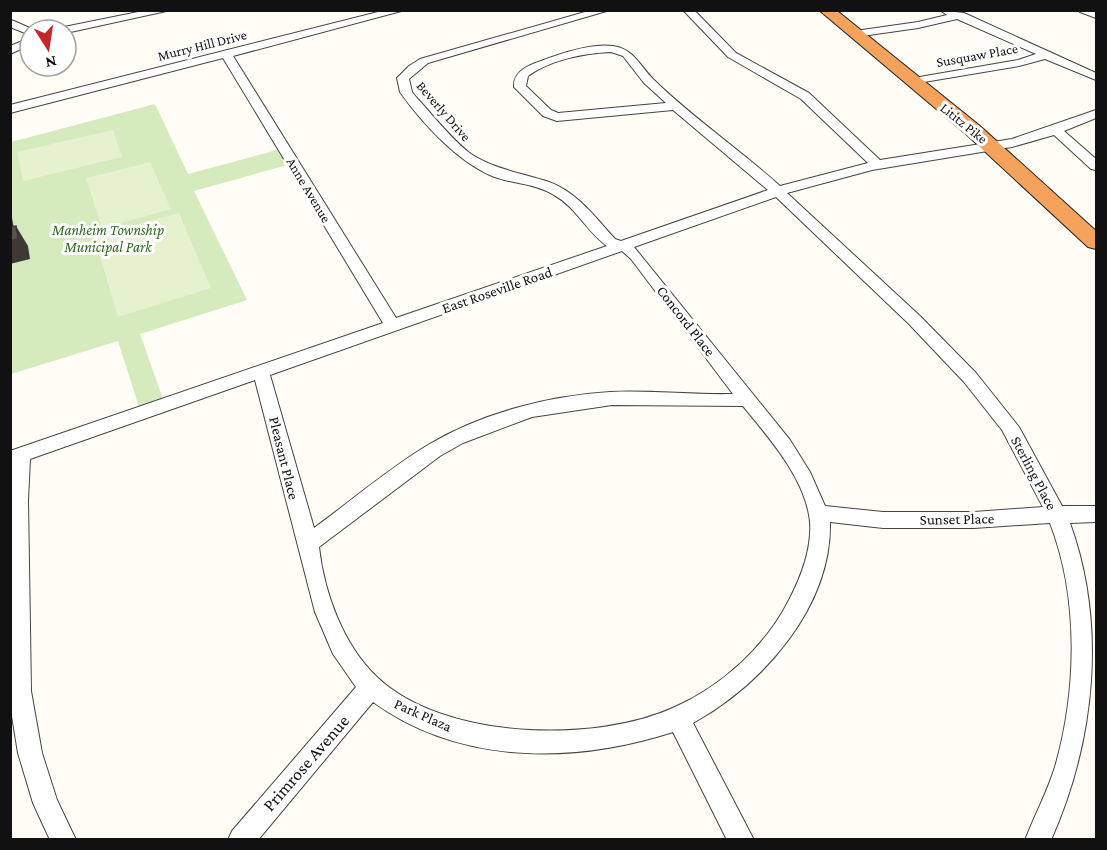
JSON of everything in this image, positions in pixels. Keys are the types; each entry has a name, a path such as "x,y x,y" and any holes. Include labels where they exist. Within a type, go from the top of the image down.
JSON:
{"highway":[{"name":"Lititz Pike","path":"826,10 990,145 1096,242"}],"street":[{"path":"78,27 166,10"},
{"name":"Murry Hill Drive","path":"10,109 400,10"},
{"name":"Beverly Drive","path":"605,10 432,58 405,74 402,82 412,100 465,156 498,173 559,192 572,201 610,242 621,246"},
{"path":"688,10 732,55 744,64 805,96 879,166"},
{"path":"945,10 1096,77"},
{"path":"855,34 918,25 973,10"},
{"name":"Sterling Place","path":"676,106 557,117 547,113 519,87 519,81 524,73 533,67 595,50 612,49 627,54 648,81 676,106 727,144 780,191 949,354 1005,421 1057,516 1071,559 1083,637 1080,709 1073,745 1057,795 1038,840"},
{"name":"Anne Avenue","path":"226,54 393,326"},
{"name":"Susquaw Place","path":"912,81 1019,63 1046,55"},
{"name":"East Roseville Road","path":"16,457 780,191 836,175 1008,143 1096,114"},
{"path":"1055,129 1096,166"},
{"name":"Concord Place","path":"621,246 636,256 747,399"},
{"name":"Pleasant Place","path":"261,372 295,502 309,543"},
{"path":"309,543 446,444 527,412 557,405 605,399 747,399"},
{"name":"Park Plaza","path":"309,543 309,553 331,631 341,651 371,687 398,706 429,721 462,732 516,742 574,742 624,734 678,718 731,686 749,671 778,638 797,606 814,561 820,532 818,513 799,468 747,399"},
{"path":"16,457 20,691 30,753 46,803 63,840"},
{"name":"Sunset Place","path":"818,513 895,520 974,520 1096,514"},
{"name":"Primrose Avenue","path":"241,840 371,687"},
{"path":"678,718 741,840"}],"green space":[{"name":"Manheim Township Municipal Park","path":"155,104 188,174 277,150 287,165 194,191 247,300 140,334 163,399 139,407 118,341 11,374 11,142"},
{"path":"113,130 122,157 23,181 17,152"},
{"path":"150,162 171,209 102,228 86,178"},
{"path":"179,213 211,288 118,317 94,236"}],"building":[{"path":"16,226 18,239 10,241 10,227"}]}
